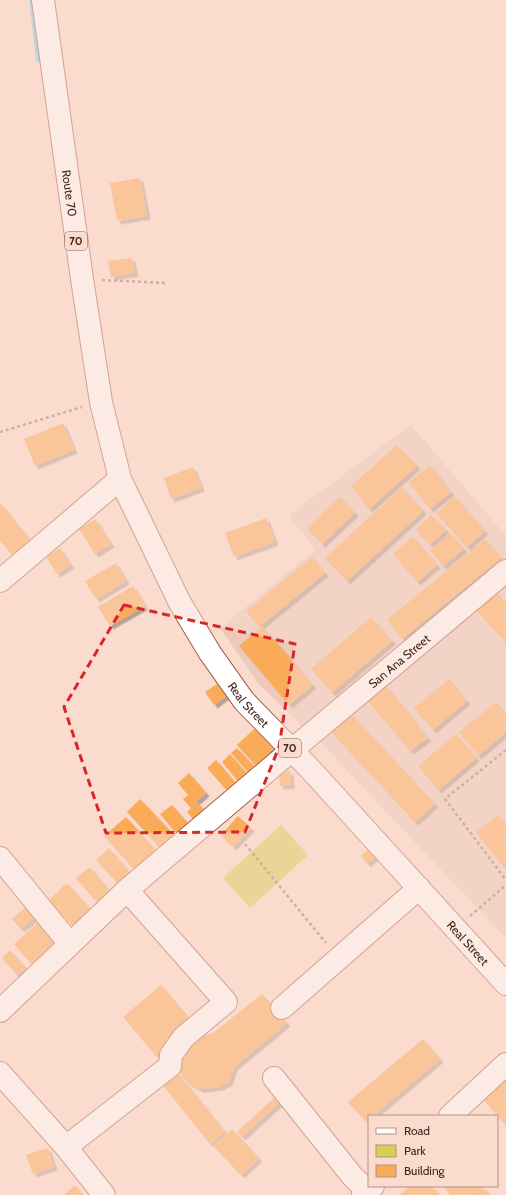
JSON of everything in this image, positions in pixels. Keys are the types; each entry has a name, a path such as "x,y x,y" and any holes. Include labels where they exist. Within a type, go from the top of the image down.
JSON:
{"main road":[{"name":"Route 70","path":"43,0 82,279 101,402 120,479"},
{"path":"0,581 120,479"},
{"name":"Real Street","path":"120,479 180,603 210,653 244,701 312,771 506,984"},
{"name":"San Ana Street","path":"0,1011 127,890 506,571"},
{"path":"0,858 70,944"},
{"path":"282,1008 419,888"},
{"path":"66,1148 170,1066 171,1054 184,1038 226,1002 127,890"},
{"path":"451,1115 506,1064"},
{"path":"0,1073 66,1148 104,1195"},
{"path":"274,1078 353,1177 368,1191"}],"path":[{"path":"82,279 166,282"},
{"path":"0,432 101,402"},
{"path":"506,750 445,799 506,880"},
{"path":"245,844 339,958"},
{"path":"455,929 506,886"}],"highlighted area":[{"path":"124,605 295,644 279,747 245,832 106,833 64,707"}],"shaded area":[{"path":"411,425 506,536 506,561 304,728 258,683 220,628 315,550 289,515"},
{"path":"506,579 506,938 318,740"}],"green space":[{"path":"281,825 308,855 250,908 223,878"}],"building":[{"path":"140,178 147,216 117,221 110,183"},
{"path":"132,258 135,273 111,277 108,261"},
{"path":"63,423 74,450 35,466 24,439"},
{"path":"397,445 417,466 369,509 351,486"},
{"path":"430,465 451,492 430,509 409,482"},
{"path":"193,467 201,488 171,499 164,478"},
{"path":"402,487 423,511 347,581 325,558"},
{"path":"454,496 485,531 467,547 436,513"},
{"path":"340,497 355,513 322,544 307,528"},
{"path":"0,503 32,542 14,557 0,541"},
{"path":"431,515 446,530 430,545 416,530"},
{"path":"266,518 275,542 234,557 225,533"},
{"path":"95,519 111,544 95,554 79,529"},
{"path":"450,533 464,549 443,566 430,550"},
{"path":"413,537 437,565 417,582 393,554"},
{"path":"485,539 501,558 402,639 387,620"},
{"path":"60,548 71,565 57,574 46,557"},
{"path":"312,557 325,573 259,627 246,611"},
{"path":"116,563 126,581 96,599 85,581"},
{"path":"133,586 145,606 110,626 98,607"},
{"path":"496,592 506,603 506,643 476,610"},
{"path":"371,617 392,641 332,693 311,669"},
{"path":"262,626 313,685 289,705 239,646"},
{"path":"449,679 467,701 433,730 414,708"},
{"path":"217,684 226,696 214,705 205,692"},
{"path":"386,686 428,738 410,751 368,701"},
{"path":"496,702 506,714 506,732 478,756 459,732"},
{"path":"351,714 435,804 415,822 331,732"},
{"path":"254,729 273,749 256,766 237,745"},
{"path":"456,734 476,758 438,790 418,766"},
{"path":"237,748 254,766 248,772 231,753"},
{"path":"230,754 249,776 240,784 222,762"},
{"path":"216,760 239,787 231,795 207,768"},
{"path":"290,771 291,785 280,786 279,773"},
{"path":"189,773 206,793 190,807 183,799 188,795 178,783"},
{"path":"140,799 176,837 162,850 127,812"},
{"path":"197,802 208,815 197,824 187,812"},
{"path":"172,805 192,828 180,838 160,814"},
{"path":"498,815 506,825 506,870 476,832"},
{"path":"238,816 251,828 233,847 221,835"},
{"path":"126,817 158,853 137,873 104,836"},
{"path":"109,848 132,875 120,886 96,860"},
{"path":"368,850 375,857 367,864 361,856"},
{"path":"90,867 113,895 100,906 76,878"},
{"path":"67,883 95,914 76,930 49,900"},
{"path":"28,905 37,916 21,929 12,919"},
{"path":"40,921 59,943 33,966 14,944"},
{"path":"10,950 26,968 17,975 2,958"},
{"path":"161,985 194,1024 156,1056 123,1017"},
{"path":"262,994 287,1023 234,1067 229,1082 220,1087 200,1089 187,1082 179,1069 179,1063 190,1039 213,1033"},
{"path":"423,1039 440,1059 374,1115 368,1115 368,1120 366,1122 348,1102"},
{"path":"177,1072 225,1132 210,1144 162,1084"},
{"path":"506,1081 506,1126 498,1115 484,1100"},
{"path":"274,1098 279,1103 242,1137 237,1132"},
{"path":"232,1129 259,1158 241,1175 213,1146"},
{"path":"48,1148 54,1167 33,1174 26,1155"},
{"path":"75,1185 83,1195 64,1195"},
{"path":"409,1187 433,1187 440,1195 399,1195"},
{"path":"444,1187 484,1188 476,1195 450,1195"},
{"path":"486,1189 491,1195 479,1195"}],"waterway":[{"path":"32,0 39,60"}]}
